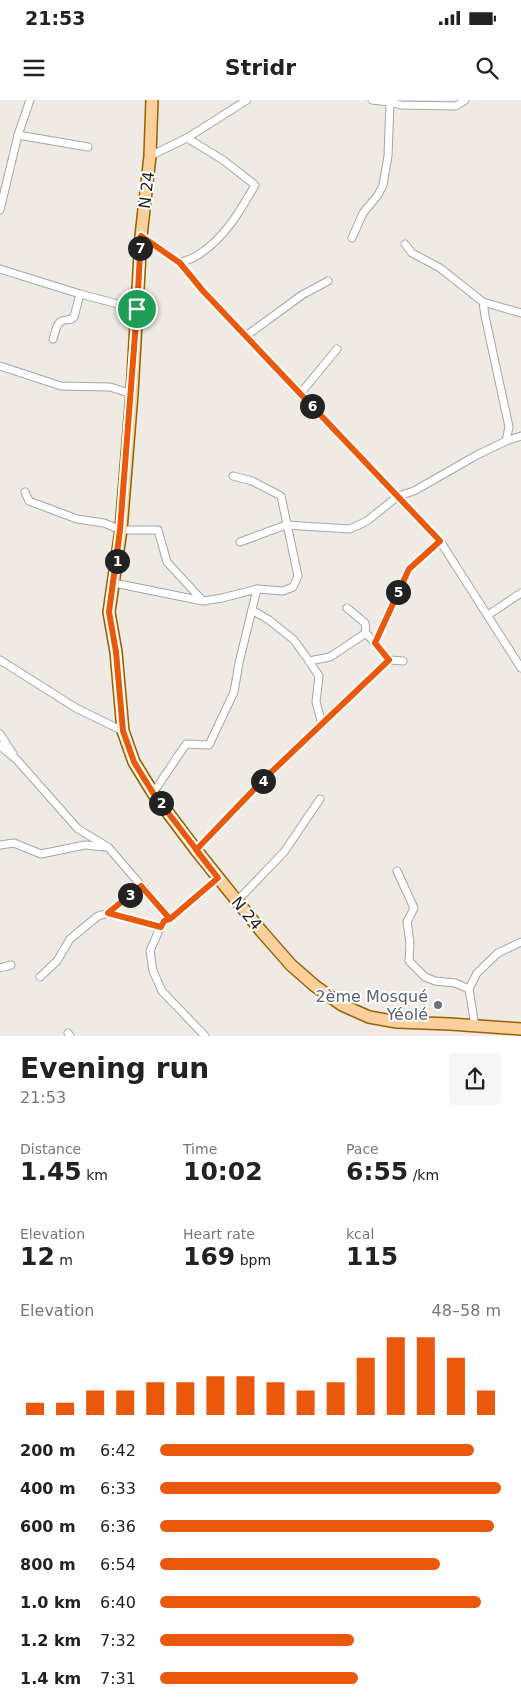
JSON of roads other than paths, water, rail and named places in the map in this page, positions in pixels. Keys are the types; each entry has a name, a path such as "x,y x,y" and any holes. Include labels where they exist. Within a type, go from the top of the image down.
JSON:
{"main road":[{"name":"N 24","path":"152,100 150,156 141,236 132,394 120,530 109,612 116,652 123,731 134,762 153,793 196,850 290,965 342,1005 369,1017 397,1022 521,1029"}],"street":[{"path":"0,210 18,134 30,100"},
{"path":"150,156 186,138 247,100"},
{"path":"372,100 401,105 456,106 465,100"},
{"path":"352,238 363,213 378,195 383,185 388,156 390,102"},
{"path":"18,134 88,147"},
{"path":"180,263 198,255 221,235 238,216 255,185 223,160 186,138"},
{"path":"141,236 180,263 203,291 440,541 521,668"},
{"path":"405,244 412,253 440,268 483,302 521,313"},
{"path":"0,269 80,294 137,309"},
{"path":"246,336 302,295 328,281"},
{"path":"53,340 58,324 62,321 72,320 74,317 80,294"},
{"path":"483,302 484,316 509,427 506,441"},
{"path":"300,394 337,349"},
{"path":"0,366 61,386 110,387 132,394"},
{"path":"240,542 286,526 350,529 367,521 398,496 414,491 477,455 521,436"},
{"path":"114,583 203,601 257,589 283,591 293,587 298,576 281,496 252,481 233,476"},
{"path":"25,492 29,502 77,519 104,523 120,530 158,530 167,562 203,601"},
{"path":"375,643 409,569 440,541"},
{"path":"153,793 186,744 209,745 234,692 257,589"},
{"path":"488,615 521,593"},
{"path":"347,608 365,623 366,633 389,660 403,661"},
{"path":"252,610 269,620 294,640 309,661 318,676 316,702 322,724"},
{"path":"309,661 330,657 366,633"},
{"path":"0,660 76,708 123,731"},
{"path":"196,850 263,780 389,660"},
{"path":"0,734 17,760 78,829 108,847 170,919"},
{"path":"0,746 17,760"},
{"path":"237,901 284,852 320,799"},
{"path":"0,845 14,843 41,854 85,845 108,847"},
{"path":"397,871 414,908 407,922 410,943 409,961 425,977 435,981 455,983 469,989"},
{"path":"205,1036 162,991 153,971 150,951 164,921 170,919 218,878"},
{"path":"40,977 57,962 70,939 98,916 108,913 141,886"},
{"path":"108,913 161,927"},
{"path":"475,1026 469,989 477,973 498,953 521,942"},
{"path":"0,968 11,965"}],"place":[{"name":"2ème Mosqué Yéolé","path":"438,1005"}]}
